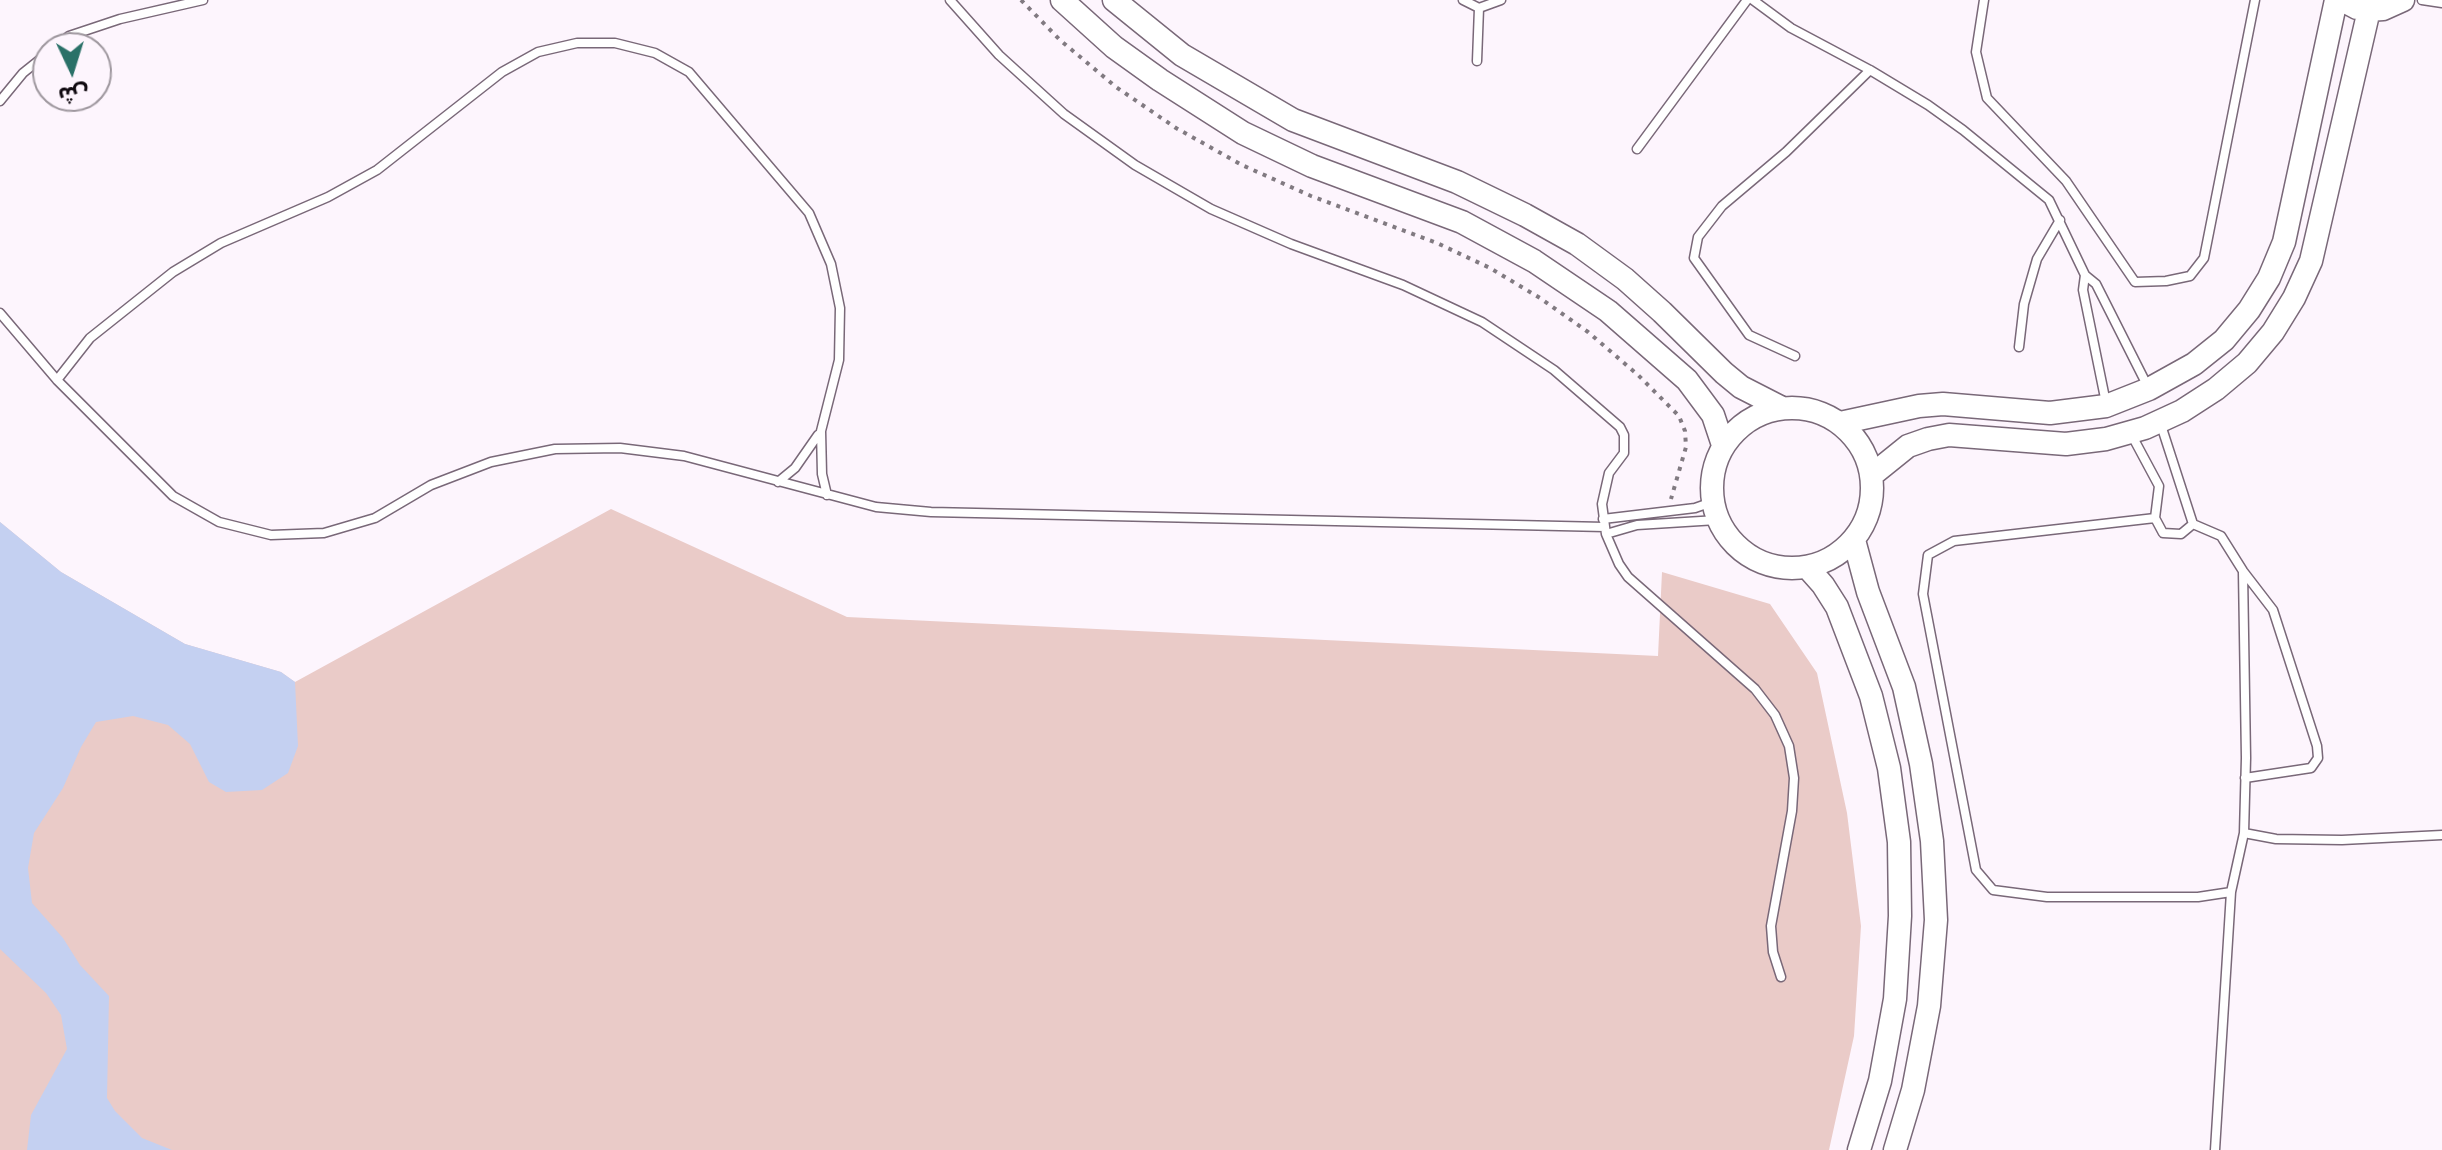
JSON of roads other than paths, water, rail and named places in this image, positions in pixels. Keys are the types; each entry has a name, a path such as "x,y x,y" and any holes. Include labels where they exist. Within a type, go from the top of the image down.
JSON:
{"street":[{"path":"1114,0 1182,55 1293,120 1457,182 1577,244 1653,304 1741,387 1782,408"},
{"path":"1840,423 1943,404 2050,413 2106,406 2141,393 2194,364 2224,340 2249,310 2269,278 2284,242 2339,0 2369,10 2383,9 2403,0"},
{"path":"1068,2 1137,64 1243,133 1312,166 1462,222 1534,261 1608,311 1687,380 1713,415 1723,445"},
{"path":"1872,475 1908,446 1949,435 2066,444 2106,439 2182,411 2216,389 2247,363 2273,332 2294,298 2311,261 2369,10"},
{"path":"2141,393 2145,427"},
{"path":"1782,408 1802,408 1822,413 1840,423 1866,455 1872,475 1872,498 1866,520 1854,540 1824,562 1807,567 1785,569 1764,564 1744,554 1729,539 1714,511 1711,482 1723,445 1739,427 1759,414 1782,408"},
{"path":"1854,540 1868,592 1904,687 1921,764 1932,841 1936,920 1929,1006 1913,1090 1895,1150"},
{"path":"1807,567 1837,607 1871,696 1889,768 1899,842 1900,916 1895,999 1880,1081 1859,1150"}],"lane":[{"path":"81,32 120,19 203,0"},
{"path":"950,0 999,55 1064,114 1135,165 1211,209 1291,244 1403,285 1482,322 1554,370 1620,427 1624,435 1624,453 1609,473 1604,488 1605,527 1619,564 1628,577 1755,689 1775,715 1789,746 1794,778 1792,811 1771,926 1773,952 1781,977"},
{"path":"1463,0 1479,8 1501,0"},
{"path":"1637,149 1750,0 1791,28 1870,70 1963,130 2049,200 2085,275 2096,284 2141,393"},
{"path":"1984,0 1976,52 1987,98 2066,181 2135,282 2190,276 2204,258 2255,0"},
{"path":"2422,0 2442,3"},
{"path":"1477,61 1479,8"},
{"path":"57,380 90,338 173,272 221,243 328,197 377,170 502,72 538,52 577,43 615,43 655,53 689,72 809,213 831,264 840,308 839,360 821,431 810,451 778,482"},
{"path":"0,101 32,66"},
{"path":"1795,356 1749,335 1694,258 1698,237 1722,206 1786,152 1870,70"},
{"path":"2019,347 2024,304 2037,259 2060,220"},
{"path":"2085,275 2083,290 2106,406"},
{"path":"0,313 57,380 173,496 219,522 271,535 324,533 375,518 431,485 491,462 555,449 620,448 684,456 876,507 931,512 1605,527 1637,525 1714,511"},
{"path":"2145,427 2159,486 2155,518 2163,533 2181,534 2193,524"},
{"path":"2145,427 2193,524 2221,536 2273,610 2317,746 2318,758 2311,768 2245,778"},
{"path":"821,431 822,474 827,495"},
{"path":"1605,527 1670,511 1695,508 1714,511"},
{"path":"2155,518 1954,541 1928,555 1923,594 1976,870 1993,890 2047,897 2198,897 2231,892"},
{"path":"2215,1150 2231,892 2244,833 2243,571"},
{"path":"2244,833 2276,839 2342,840 2442,835"}],"water":[{"path":"0,522 61,572 185,644 281,672 295,682 298,746 288,773 262,790 226,792 209,782 190,744 168,725 133,716 96,722 63,788 34,833 28,868 32,903 63,938 80,965 109,996 107,1098 115,1111 142,1138 172,1150 27,1150 31,1115 67,1049 61,1015 46,993 0,949"}]}
